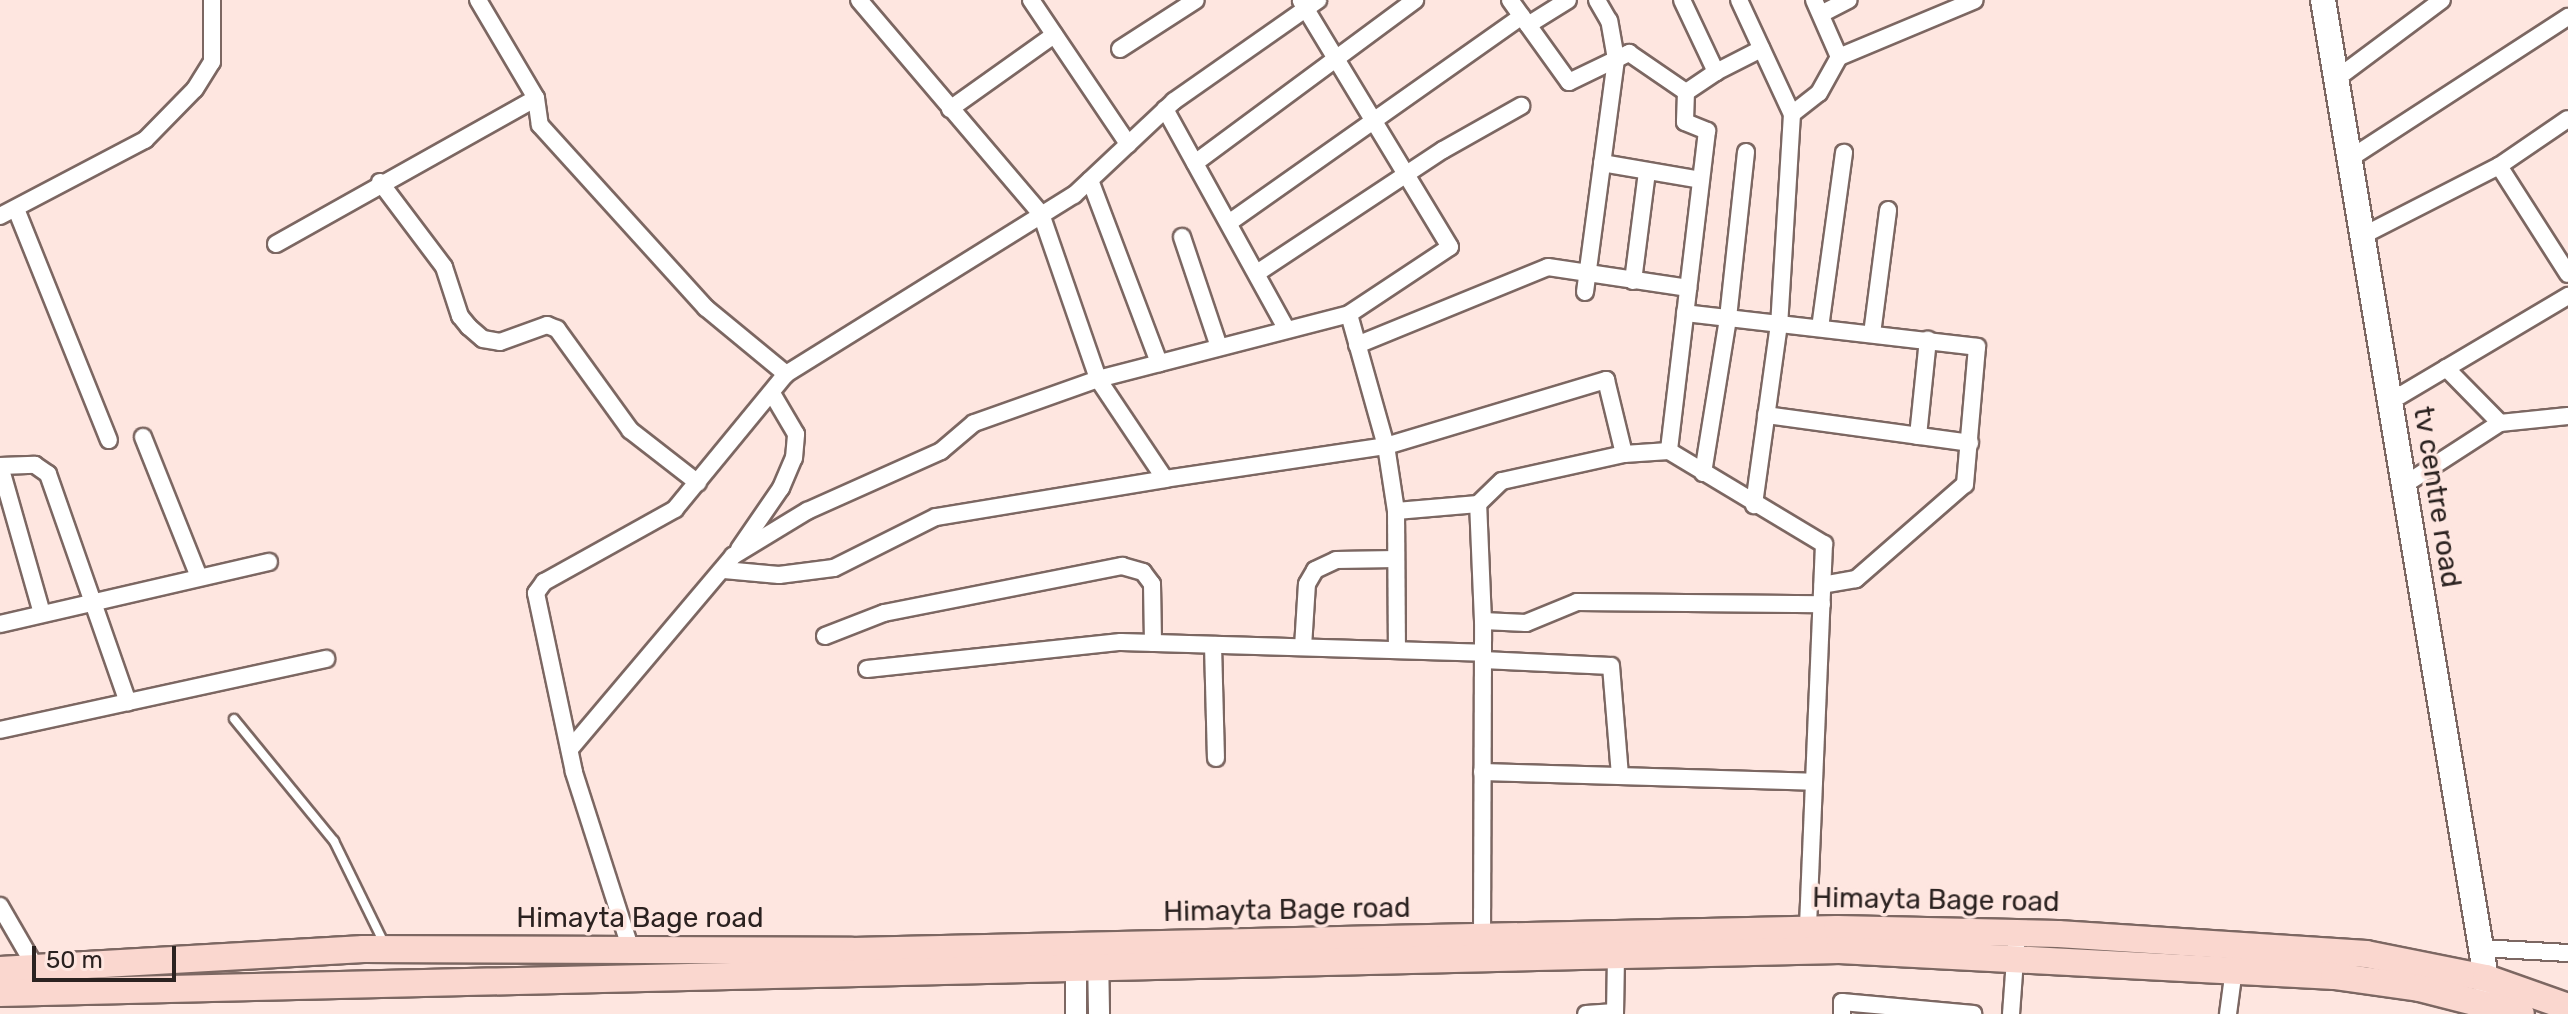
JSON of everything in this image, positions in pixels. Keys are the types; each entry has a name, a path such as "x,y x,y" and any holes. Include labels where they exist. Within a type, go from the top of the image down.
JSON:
{"main road":[{"name":"tv centre road","path":"2323,0 2488,990"},
{"name":"Himayta Bage road","path":"0,970 386,949 1087,956 1482,937 1808,930 2016,945 2366,954 2488,990 2568,1007"},
{"path":"0,993 1087,956 1616,955 2016,945 2234,969 2488,990 2521,1014"},
{"path":"308,952 315,983"}],"street":[{"path":"109,440 8,213 145,140 195,89 212,62 212,0"},
{"path":"478,0 536,98 540,125 685,285 786,374"},
{"path":"859,0 1041,214 1098,379 1165,479"},
{"path":"1031,0 1128,144"},
{"path":"1120,49 1196,0"},
{"path":"1195,163 1415,0"},
{"path":"1510,0 1569,82 1629,53 1686,92"},
{"path":"1230,222 1525,21 1568,0"},
{"path":"1585,292 1616,59 1609,21 1597,0"},
{"path":"1682,0 1716,72"},
{"path":"1739,0 1792,114 1779,324 1754,505"},
{"path":"1839,57 1817,7 1849,0"},
{"path":"1792,114 1819,93 1839,57 1975,0"},
{"path":"2336,79 2442,0"},
{"path":"631,950 570,749 535,609 536,593 544,582 675,509 773,395 786,374 1090,180 1165,109 1308,3 1336,58 1450,247 1349,314 1098,379 974,423 941,451 807,511 728,563"},
{"path":"2349,159 2568,17"},
{"path":"950,109 1054,35"},
{"path":"1686,92 1716,72 1761,49"},
{"path":"1669,451 1707,131 1685,122 1686,92"},
{"path":"276,244 380,182 536,98"},
{"path":"1257,273 1407,175 1521,106"},
{"path":"1165,109 1287,330"},
{"path":"2362,236 2499,166 2568,119"},
{"path":"1703,473 1728,318 1746,152"},
{"path":"1820,328 1844,153"},
{"path":"1602,163 1701,180"},
{"path":"2499,166 2568,274"},
{"path":"1633,281 1647,171"},
{"path":"1090,180 1159,363"},
{"path":"380,182 444,267 460,316 469,327 483,339 500,342 547,325 557,329 630,430 698,483"},
{"path":"1872,334 1888,210"},
{"path":"1182,237 1219,347"},
{"path":"1357,345 1548,267 1688,288"},
{"path":"2391,401 2568,296"},
{"path":"1685,313 1977,347 1967,477 1959,491 1856,579 1823,585"},
{"path":"1349,314 1386,446 1396,511 1397,650"},
{"path":"1918,436 1928,340"},
{"path":"2446,368 2500,423"},
{"path":"728,563 779,575 834,568 936,517 1386,446 1606,380 1624,454"},
{"path":"570,749 728,563 781,488 794,458 796,434 773,395"},
{"path":"1766,415 1970,443"},
{"path":"2404,485 2500,423 2568,416"},
{"path":"143,437 199,577"},
{"path":"1396,511 1478,504 1502,481 1624,454 1669,451 1754,505 1824,544 1808,930"},
{"path":"42,613 0,466 35,465 48,474 128,702"},
{"path":"1478,504 1483,621 1482,937"},
{"path":"1303,647 1307,584 1315,570 1336,560 1396,559"},
{"path":"0,624 91,600 269,562"},
{"path":"825,636 884,613 1122,566 1143,572 1152,584 1153,643"},
{"path":"1483,621 1531,622 1577,602 1822,604"},
{"path":"867,669 1121,642 1397,650 1611,666 1620,776"},
{"path":"1213,645 1216,758"},
{"path":"0,730 326,659"},
{"path":"1482,772 1814,782"},
{"path":"0,906 36,968"},
{"path":"2011,1014 2016,945"},
{"path":"2481,948 2568,953"},
{"path":"1586,1014 1615,1013 1616,955"},
{"path":"1076,1014 1087,956"},
{"path":"1087,956 1099,1014"},
{"path":"2228,1014 2234,969"},
{"path":"1842,1014 1842,1002 1973,1014"}],"lane":[{"path":"234,719 334,841 386,949"}]}
